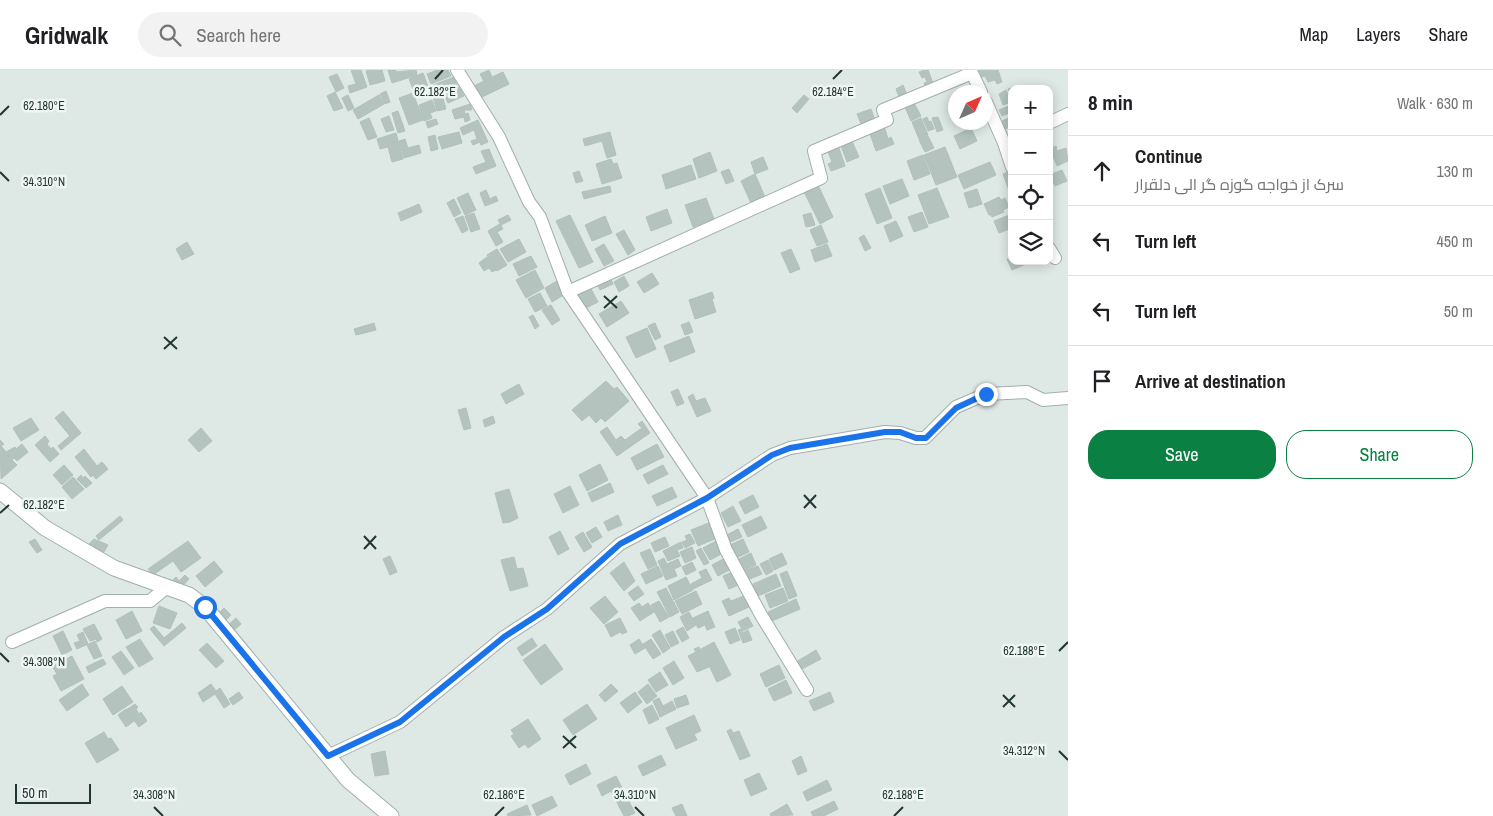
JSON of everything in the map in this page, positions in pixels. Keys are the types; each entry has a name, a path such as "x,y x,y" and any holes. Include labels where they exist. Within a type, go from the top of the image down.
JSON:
{"street":[{"path":"456,70 499,137 530,202 540,217 568,292 707,498 726,550 761,615 806,690"},
{"path":"568,292 820,178 814,151 887,120 883,110 972,72 978,85"},
{"path":"993,114 1008,141"},
{"path":"1053,120 1068,114"},
{"path":"328,756 400,722 504,637 547,609 620,544 707,498 772,455 790,448 885,432 900,432 916,438 926,438 956,408 986,394 1027,392 1043,400 1068,398"},
{"path":"0,491 45,528 114,568 189,595 205,607 348,780 391,816"},
{"path":"12,642 105,601 150,601 168,587"}],"building":[{"path":"351,70 361,70 367,87 350,93 348,86 356,84"},
{"path":"382,70 385,81 370,85 366,71"},
{"path":"388,70 396,70 396,72 416,70 417,75 392,83"},
{"path":"437,70 448,70 451,76 431,84 427,74"},
{"path":"489,70 492,77 503,72 509,84 476,100 470,88 484,81 480,74"},
{"path":"928,70 934,86 926,89 924,83 927,82 925,77 922,78 919,72"},
{"path":"979,70 998,70 1002,82 997,84 995,80 988,82 985,76 982,77"},
{"path":"423,73 429,89 415,94 409,79"},
{"path":"337,74 344,88 336,92 329,77"},
{"path":"454,77 457,86 435,95 431,86"},
{"path":"903,85 907,95 900,99 896,89"},
{"path":"459,87 464,96 448,103 444,94"},
{"path":"1006,90 1008,103 1003,105 999,94"},
{"path":"386,91 390,102 385,104 380,94"},
{"path":"335,92 343,108 334,111 327,96"},
{"path":"413,93 423,120 409,125 399,98"},
{"path":"348,95 354,108 348,111 342,98"},
{"path":"379,95 384,104 358,119 353,110"},
{"path":"442,95 446,109 437,111 433,97"},
{"path":"804,95 809,99 797,113 792,108"},
{"path":"432,100 436,111 430,113 432,118 424,121 419,105"},
{"path":"914,103 921,116 911,121 905,107"},
{"path":"470,104 472,110 464,110 465,114 468,113 470,120 465,122 464,117 455,119 452,110"},
{"path":"1008,106 1008,113 1002,116 999,110"},
{"path":"871,109 875,121 862,126 857,114"},
{"path":"398,111 405,131 398,133 392,113"},
{"path":"389,116 394,130 386,132 381,119"},
{"path":"927,117 934,129 928,131 923,119"},
{"path":"938,117 943,130 937,132 932,118"},
{"path":"369,118 377,137 368,140 360,122"},
{"path":"921,118 928,135 919,139 912,122"},
{"path":"1008,118 1008,128 1005,129 1002,121"},
{"path":"436,119 438,124 428,128 426,122"},
{"path":"478,120 488,142 481,145 480,142 473,145 471,141 477,139 474,130 463,135 460,128"},
{"path":"885,129 888,139 891,137 894,144 876,151 870,134"},
{"path":"967,130 972,130 977,141 960,149 954,136"},
{"path":"459,132 462,143 442,149 438,137"},
{"path":"610,132 616,155 607,158 602,141 585,146 583,139"},
{"path":"396,133 403,159 392,162 388,147 380,149 377,139"},
{"path":"435,135 438,149 431,151 428,137"},
{"path":"928,136 934,148 925,152 919,140"},
{"path":"405,139 408,148 419,145 421,153 404,158 399,141"},
{"path":"851,139 859,157 847,162 840,143"},
{"path":"1056,146 1057,151 1066,148 1068,161 1057,166 1053,156 1053,148"},
{"path":"945,147 957,177 936,185 924,155"},
{"path":"839,148 845,166 831,171 828,164 832,162 828,152"},
{"path":"489,149 496,166 476,174 473,167 486,162 481,151"},
{"path":"710,152 717,171 699,178 693,159"},
{"path":"923,155 930,174 914,180 907,161"},
{"path":"763,157 768,169 755,174 751,162"},
{"path":"611,159 613,164 617,163 622,178 602,184 596,164"},
{"path":"990,162 996,175 964,189 958,175"},
{"path":"691,165 696,179 666,189 662,175"},
{"path":"729,169 734,181 726,184 721,172"},
{"path":"1062,170 1067,181 1055,186 1053,174"},
{"path":"579,171 583,181 576,183 573,173"},
{"path":"1008,172 1008,188 1003,174"},
{"path":"755,174 765,197 751,203 741,181"},
{"path":"902,179 909,196 890,204 883,186"},
{"path":"818,185 833,217 820,224 804,192"},
{"path":"610,186 611,192 584,199 582,192"},
{"path":"880,188 892,218 877,224 865,194"},
{"path":"937,188 949,217 929,224 918,195"},
{"path":"977,189 982,204 969,208 964,193"},
{"path":"486,190 490,199 496,196 498,201 485,206 480,193"},
{"path":"468,193 476,210 465,215 457,198"},
{"path":"999,197 1001,200 1005,198 1008,208 1003,210 1004,212 992,217 989,215 984,204"},
{"path":"706,198 714,219 693,227 685,205"},
{"path":"454,199 461,213 454,217 447,203"},
{"path":"419,204 422,212 401,221 398,213"},
{"path":"667,209 672,223 651,231 646,217"},
{"path":"922,212 928,227 914,232 908,217"},
{"path":"474,213 480,229 471,232 465,216"},
{"path":"811,213 815,225 806,227 803,215"},
{"path":"508,215 511,220 501,225 498,220"},
{"path":"570,215 593,262 579,268 556,221"},
{"path":"463,216 468,230 462,233 455,219"},
{"path":"605,216 612,233 592,241 585,225"},
{"path":"1008,216 1008,230 999,233 994,221"},
{"path":"896,221 903,236 890,242 884,226"},
{"path":"500,224 503,229 497,232 503,242 496,246 488,231"},
{"path":"821,225 828,242 817,246 810,230"},
{"path":"624,230 635,250 628,255 616,234"},
{"path":"864,235 871,248 865,251 859,238"},
{"path":"519,239 526,252 508,262 500,249"},
{"path":"187,242 194,254 182,260 176,249"},
{"path":"604,244 614,261 604,266 595,249"},
{"path":"827,244 832,256 815,262 811,250"},
{"path":"497,249 507,265 497,271 487,255"},
{"path":"791,249 800,269 790,273 781,253"},
{"path":"531,256 537,267 519,276 513,264"},
{"path":"487,257 496,270 492,272 489,268 484,271 479,263"},
{"path":"1010,265 1024,265 1012,270"},
{"path":"535,270 544,288 526,298 516,280"},
{"path":"652,273 659,284 644,293 637,282"},
{"path":"609,275 613,284 600,290 596,282"},
{"path":"624,276 629,286 619,292 614,282"},
{"path":"557,281 565,294 552,302 545,288"},
{"path":"590,287 598,302 586,308 578,294"},
{"path":"712,292 716,312 695,319 689,300"},
{"path":"540,293 547,306 535,312 528,299"},
{"path":"621,301 629,313 607,327 599,314"},
{"path":"551,305 560,320 552,325 542,310"},
{"path":"533,315 539,326 535,329 529,317"},
{"path":"689,322 693,332 685,335 681,325"},
{"path":"374,323 376,330 356,335 354,329"},
{"path":"655,323 661,337 655,340 648,326"},
{"path":"647,328 656,349 636,358 626,337"},
{"path":"689,336 695,352 670,362 664,346"},
{"path":"606,381 614,389 617,387 629,401 605,422 601,418 596,423 589,415 582,421 572,410"},
{"path":"519,384 524,394 506,404 501,394"},
{"path":"678,389 684,403 677,406 671,392"},
{"path":"693,394 696,401 705,398 711,411 697,417 688,397"},
{"path":"466,408 471,428 464,430 458,410"},
{"path":"63,411 81,433 61,450 58,446 70,436 55,418"},
{"path":"493,416 495,423 485,427 483,420"},
{"path":"31,418 39,430 21,441 13,428"},
{"path":"642,421 650,433 617,456 600,432 607,427 616,440 621,436 625,440 642,428 638,424"},
{"path":"201,428 212,441 199,452 188,440"},
{"path":"45,436 49,441 47,444 51,449 53,447 59,454 50,462 35,445"},
{"path":"0,440 4,444 1,446 6,452 15,447 16,449 22,444 28,452 17,461 14,458 12,460 17,465 1,479"},
{"path":"657,444 664,457 637,470 631,458"},
{"path":"84,449 97,466 102,462 108,469 96,479 93,475 91,477 75,457"},
{"path":"600,464 608,480 587,491 579,475"},
{"path":"64,465 73,475 62,485 53,475"},
{"path":"663,465 668,474 648,484 643,475"},
{"path":"81,475 83,478 85,476 92,483 86,488 77,479"},
{"path":"73,477 84,489 72,499 62,487"},
{"path":"610,483 614,492 592,502 588,493"},
{"path":"570,486 579,505 563,513 554,494"},
{"path":"672,487 677,497 657,506 652,496"},
{"path":"509,489 518,518 503,523 495,493"},
{"path":"753,495 759,507 745,514 739,502"},
{"path":"733,506 741,521 728,527 721,513"},
{"path":"618,515 622,525 608,531 604,522"},
{"path":"120,516 123,520 99,540 96,536"},
{"path":"761,516 767,528 748,537 742,525"},
{"path":"711,522 717,538 698,546 691,530"},
{"path":"596,527 602,537 592,543 586,533"},
{"path":"738,529 742,537 730,542 727,535"},
{"path":"560,531 569,549 558,555 549,537"},
{"path":"583,532 592,547 584,552 575,537"},
{"path":"690,534 695,543 685,548 682,542 687,540 685,536"},
{"path":"665,537 669,546 655,552 651,543"},
{"path":"35,539 42,550 37,553 29,542"},
{"path":"94,539 108,545 104,552 89,544"},
{"path":"743,539 749,552 736,558 730,545"},
{"path":"718,540 725,552 710,560 703,548"},
{"path":"188,541 201,558 181,572 173,561 153,575 148,569"},
{"path":"681,542 683,548 677,550 680,556 668,561 663,551"},
{"path":"692,547 696,558 685,563 680,552"},
{"path":"701,548 709,563 704,565 696,551"},
{"path":"650,549 657,565 648,569 640,553"},
{"path":"751,553 756,565 742,571 737,560"},
{"path":"782,553 787,564 774,570 769,559"},
{"path":"390,556 397,572 390,575 383,559"},
{"path":"514,557 517,569 523,568 528,586 510,591 501,560"},
{"path":"727,557 733,568 718,576 712,565"},
{"path":"664,558 667,564 678,559 681,566 674,569 677,576 666,580 658,561"},
{"path":"768,560 773,571 766,575 760,564"},
{"path":"214,561 223,572 205,587 196,576"},
{"path":"624,562 635,581 624,591 610,573"},
{"path":"692,562 696,570 686,575 682,567"},
{"path":"658,566 663,576 646,584 641,574"},
{"path":"758,566 762,574 745,581 741,572"},
{"path":"706,569 712,580 693,589 691,584 702,578 699,572"},
{"path":"735,571 741,584 729,589 723,576"},
{"path":"787,571 797,596 789,599 780,574"},
{"path":"776,574 781,586 758,596 753,584"},
{"path":"185,575 189,579 180,589 172,581 176,577 179,581"},
{"path":"686,577 693,590 674,600 668,586"},
{"path":"638,586 644,594 634,601 628,593"},
{"path":"666,588 679,612 670,617 657,592"},
{"path":"783,588 788,601 770,608 765,595"},
{"path":"696,591 702,604 682,614 675,601"},
{"path":"746,595 751,606 729,616 722,601 729,598 731,601"},
{"path":"605,596 618,612 604,624 590,608"},
{"path":"796,599 800,609 772,621 768,612"},
{"path":"659,601 669,617 660,622 651,605"},
{"path":"639,603 642,607 648,603 654,612 640,621 631,608"},
{"path":"159,606 177,613 170,629 153,623"},
{"path":"224,608 231,615 222,624 215,617"},
{"path":"132,611 142,631 126,639 116,620"},
{"path":"708,611 715,627 707,630 705,625 698,628 693,618"},
{"path":"689,612 696,625 687,631 680,617"},
{"path":"748,617 753,626 743,631 738,622"},
{"path":"236,618 241,624 231,633 226,627"},
{"path":"620,618 627,632 622,634 620,632 611,637 605,625"},
{"path":"182,623 186,628 164,646 150,629 154,626 164,638"},
{"path":"94,624 102,639 97,642 96,639 90,641 83,629"},
{"path":"683,627 689,638 682,642 676,631"},
{"path":"735,628 740,640 730,644 725,632"},
{"path":"741,629 743,633 748,630 752,640 743,643 738,630"},
{"path":"660,630 670,648 663,653 652,635"},
{"path":"63,631 72,650 62,655 53,636"},
{"path":"673,631 679,643 671,647 665,635"},
{"path":"83,632 88,644 77,649 74,643 80,641 77,635"},
{"path":"532,638 537,646 522,656 517,648"},
{"path":"140,639 153,659 139,667 126,647"},
{"path":"639,639 645,648 635,654 630,645"},
{"path":"651,639 661,654 653,659 643,644"},
{"path":"95,641 102,656 94,659 87,645"},
{"path":"714,642 731,675 717,682 701,649"},
{"path":"207,643 224,661 216,668 199,650"},
{"path":"545,644 563,669 541,685 523,660"},
{"path":"699,647 709,667 697,672 688,656 696,652 694,649"},
{"path":"816,650 821,659 800,670 796,662"},
{"path":"121,651 134,668 124,675 112,657"},
{"path":"72,656 84,679 61,691 53,676 57,674 52,666"},
{"path":"103,659 106,664 89,673 86,667"},
{"path":"674,661 684,678 673,685 663,668"},
{"path":"779,665 785,678 766,687 760,674"},
{"path":"660,672 668,685 656,692 648,680"},
{"path":"786,680 792,693 774,701 768,689"},
{"path":"82,684 89,695 67,711 59,700"},
{"path":"211,684 216,691 220,688 230,704 224,708 215,694 203,702 198,693"},
{"path":"611,684 618,691 605,702 599,695"},
{"path":"648,684 657,696 647,704 638,692"},
{"path":"122,686 133,702 113,715 103,699"},
{"path":"239,692 243,698 233,705 229,699"},
{"path":"635,692 642,702 628,713 620,703"},
{"path":"830,692 834,702 814,711 809,701"},
{"path":"686,695 689,704 677,708 674,699"},
{"path":"659,698 663,706 672,701 676,709 660,717 653,701"},
{"path":"135,704 138,707 136,709 139,714 141,712 147,721 139,727 126,710"},
{"path":"587,704 597,719 573,735 563,720"},
{"path":"652,705 659,719 649,724 643,710"},
{"path":"126,709 134,721 126,727 118,715"},
{"path":"694,715 701,731 694,734 697,740 676,749 666,728"},
{"path":"528,719 541,739 528,748 525,744 519,748 511,736 514,734 511,730"},
{"path":"731,729 733,733 739,731 750,756 740,760 727,731"},
{"path":"104,732 108,739 111,738 119,750 97,763 85,743"},
{"path":"385,751 389,774 375,776 371,754"},
{"path":"661,755 666,765 643,776 638,766"},
{"path":"801,756 807,771 798,775 792,761"},
{"path":"586,764 591,774 570,785 565,775"},
{"path":"759,773 767,789 751,796 744,780"},
{"path":"616,776 635,813 628,816 624,816 611,791 602,796 597,785"},
{"path":"827,780 832,790 807,801 803,792"},
{"path":"552,796 557,806 537,816 532,805"},
{"path":"834,801 838,809 824,816 813,816 811,812"},
{"path":"682,804 687,816 676,816 672,808"},
{"path":"787,804 793,815 771,816 770,814"},
{"path":"527,805 531,815 508,816 507,814"}],"route":[{"path":"205,607 328,756 400,722 504,637 547,609 620,544 707,498 772,455 790,448 885,432 900,432 916,438 926,438 956,408 986,394"}]}
